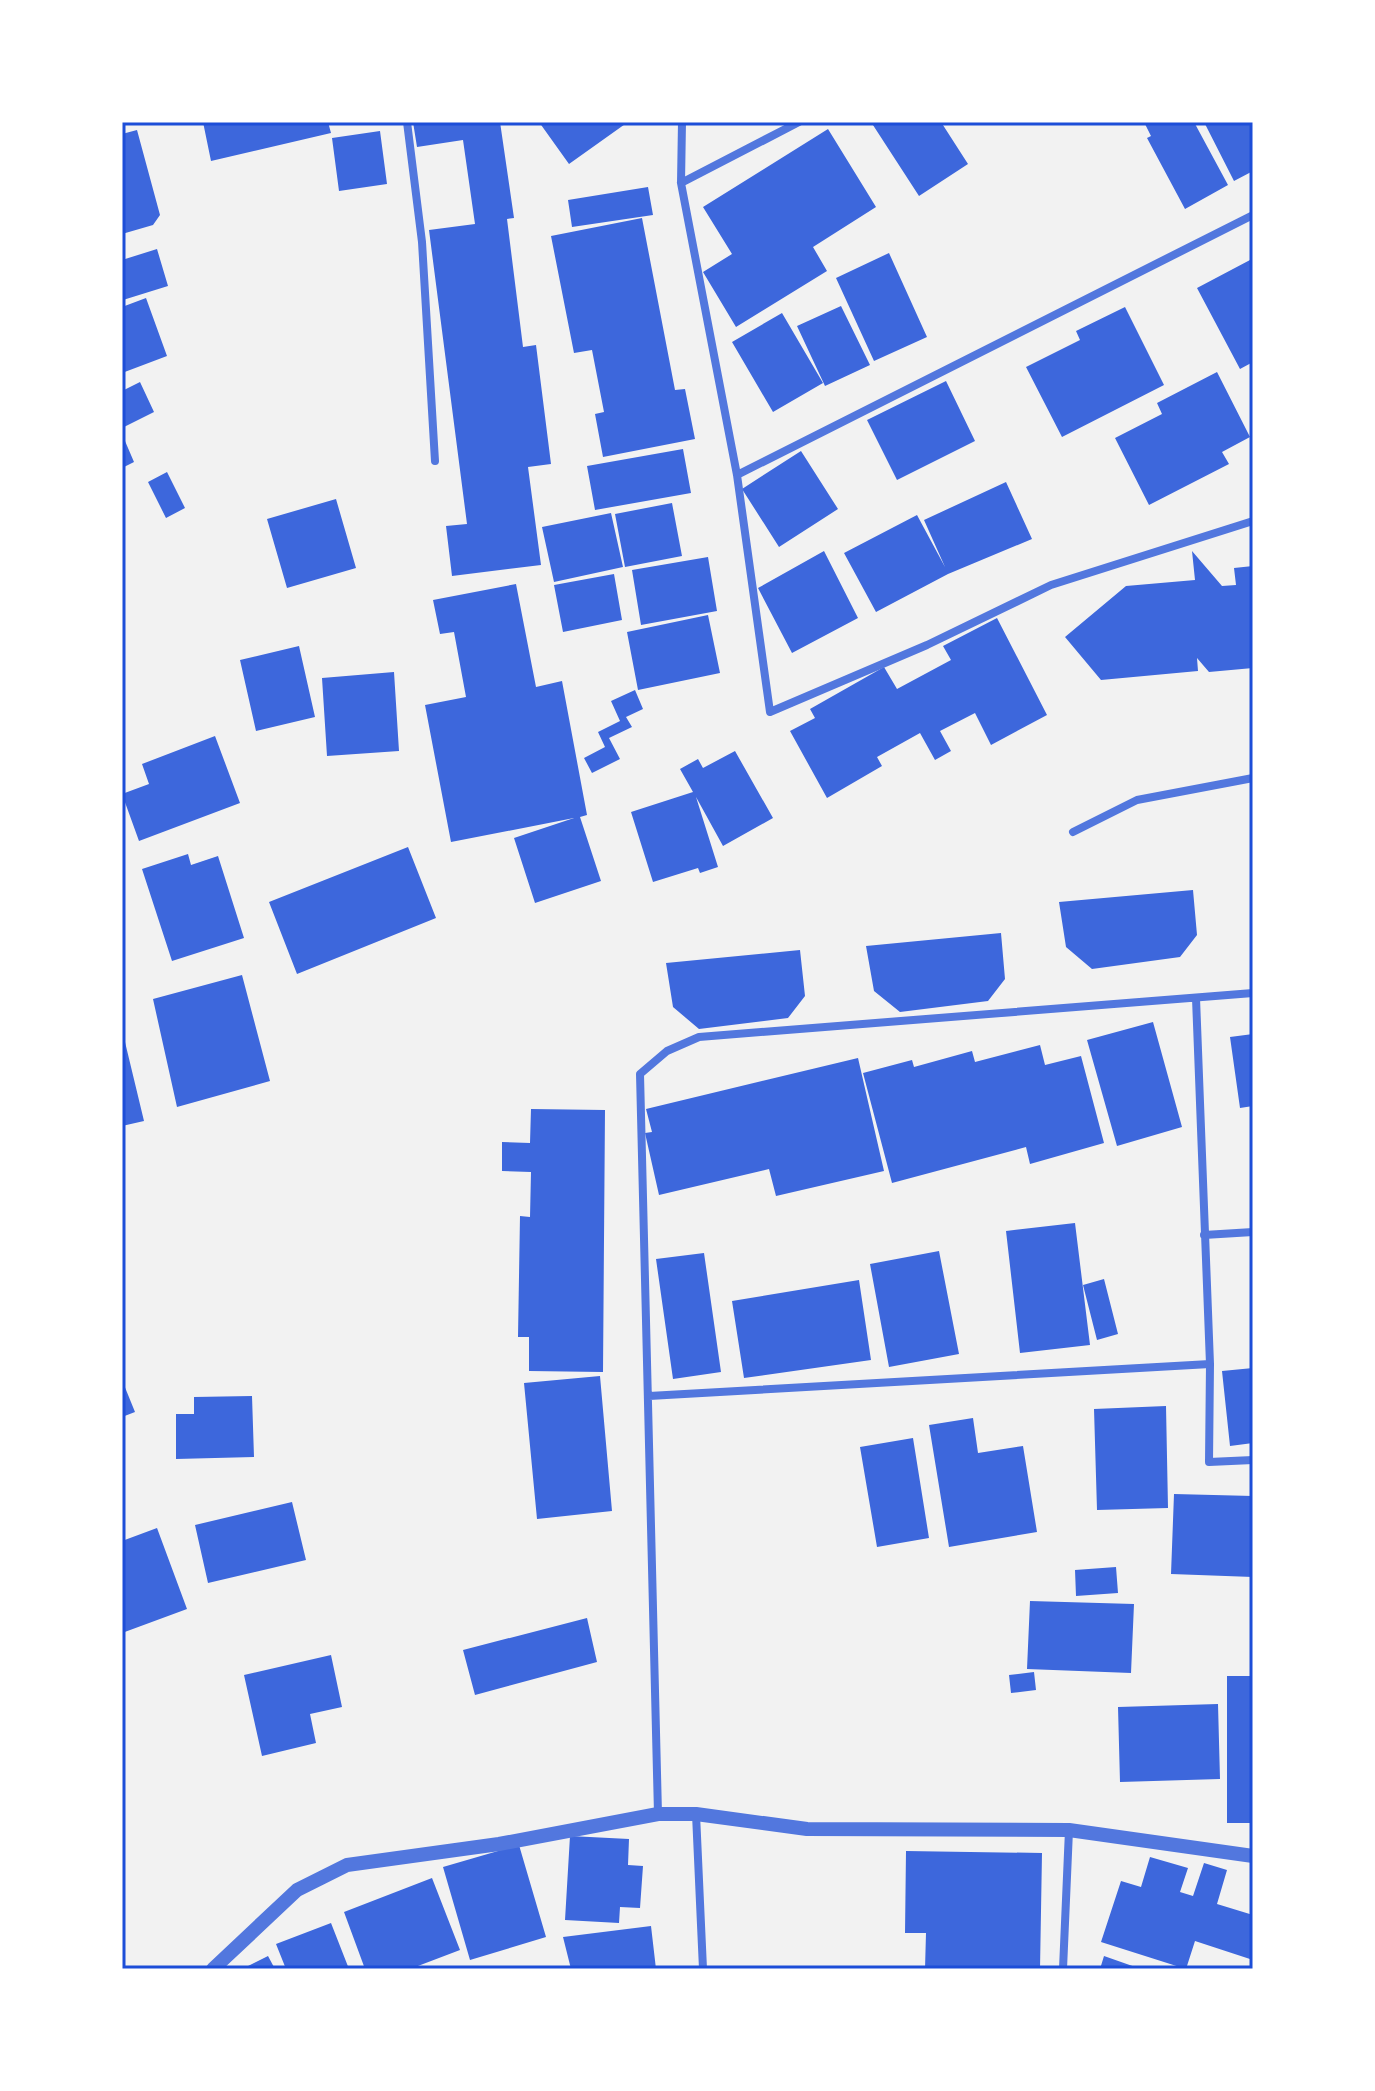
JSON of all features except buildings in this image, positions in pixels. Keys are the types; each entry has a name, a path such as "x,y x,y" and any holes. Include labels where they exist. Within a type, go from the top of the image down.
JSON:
{"street":[{"path":"407,122 422,242 435,461"},
{"path":"682,122 681,183 737,475 770,712 927,645 1051,585 1253,521"},
{"path":"681,183 799,122"},
{"path":"737,475 1253,215"},
{"path":"1073,832 1137,800 1253,778"},
{"path":"658,1814 640,1074 667,1051 699,1037 1253,993"},
{"path":"1196,998 1210,1364 1209,1462 1253,1460"},
{"path":"1204,1235 1253,1232"},
{"path":"649,1396 1210,1364"},
{"path":"213,1969 297,1890 347,1865 499,1844 658,1814 696,1814 807,1829 1069,1830 1253,1856"},
{"path":"696,1814 703,1969"},
{"path":"1063,1969 1069,1830"}]}
